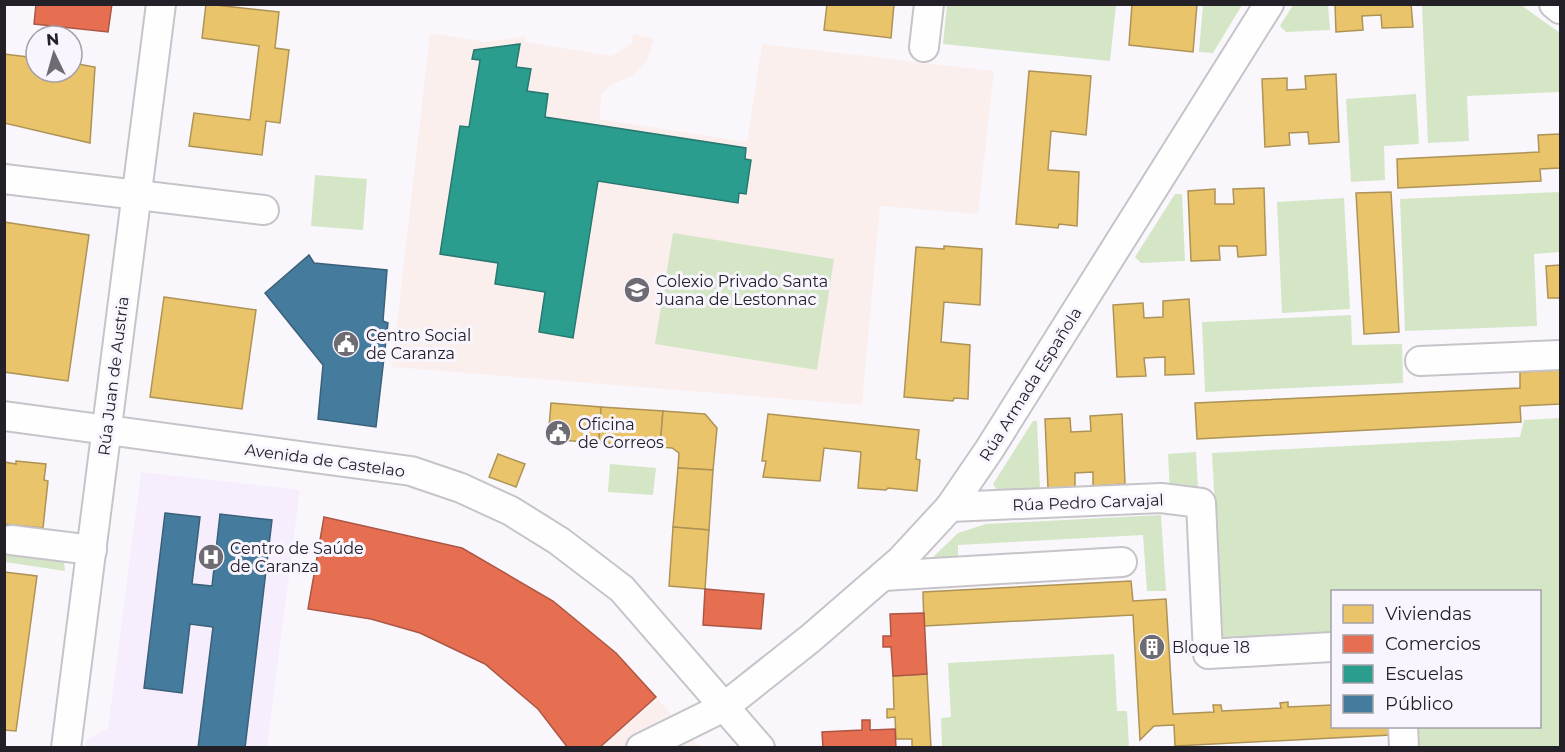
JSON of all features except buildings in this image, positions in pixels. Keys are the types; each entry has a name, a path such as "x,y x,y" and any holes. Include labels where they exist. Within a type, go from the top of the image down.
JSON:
{"street":[{"name":"Rúa Juan de Austria","path":"66,747 161,4"},
{"path":"924,47 929,4"},
{"name":"Rúa Armada Española","path":"641,747 724,707 811,638 902,560 950,507 996,440 1269,4"},
{"path":"1554,4 1560,9"},
{"path":"4,179 264,210"},
{"path":"1420,361 1560,355"},
{"name":"Avenida de Castelao","path":"4,416 411,471 461,488 511,512 550,535 622,589 760,747"},
{"name":"Rúa Pedro Carvajal","path":"950,507 1161,498 1202,503 1208,654 1331,647"},
{"path":"11,540 92,550"},
{"path":"883,576 1122,562"},
{"path":"1403,728 1404,747"}],"shaded area":[{"name":"Colexio Privado Santa Juana de Lestonnac","path":"430,33 485,42 525,36 525,42 612,56 632,43 633,34 654,39 647,61 633,76 612,84 601,94 600,119 747,142 762,44 994,71 978,214 880,206 862,405 392,367"},
{"name":"Centro de Saúde de Caranza","path":"141,472 300,490 267,747 85,748 87,740 108,728"},
{"path":"656,697 700,747 599,748"}],"green space":[{"path":"947,5 1116,5 1110,61 943,44"},
{"path":"1203,5 1242,5 1213,53 1199,52"},
{"path":"1293,5 1328,5 1330,30 1286,32 1280,26"},
{"path":"1422,5 1521,5 1560,33 1560,92 1467,96 1469,141 1428,143"},
{"path":"1416,94 1419,144 1384,146 1385,180 1351,182 1346,99"},
{"path":"315,175 367,179 363,230 311,226"},
{"path":"1560,192 1560,252 1534,254 1537,326 1405,331 1400,199"},
{"path":"1175,194 1182,194 1185,261 1141,263 1135,257"},
{"path":"1344,198 1350,309 1282,313 1277,202"},
{"path":"673,233 834,259 817,370 655,344"},
{"path":"1351,315 1352,345 1402,344 1403,383 1205,392 1202,322"},
{"path":"1560,418 1560,747 1417,747 1416,728 1541,728 1541,590 1331,590 1331,633 1222,639 1212,453 1520,437 1524,420"},
{"path":"1033,421 1037,421 1040,488 998,491 993,484"},
{"path":"1196,452 1198,490 1170,492 1168,454"},
{"path":"610,464 656,468 653,495 608,492"},
{"path":"1161,515 1166,591 1147,591 1143,535 958,545 958,556 955,560 930,560 958,533 986,524"},
{"path":"5,554 64,562 65,571 5,562"},
{"path":"1114,654 1117,711 1127,711 1129,747 942,747 941,718 951,717 948,663"}],"place":[{"name":"Colexio Privado Santa Juana de Lestonnac","path":"637,290"},
{"name":"Centro Social de Caranza","path":"346,344"},
{"name":"Oficina de Correos","path":"558,433"},
{"name":"Centro de Saúde de Caranza","path":"211,557"},
{"name":"Bloque 18","path":"1152,647"}]}
